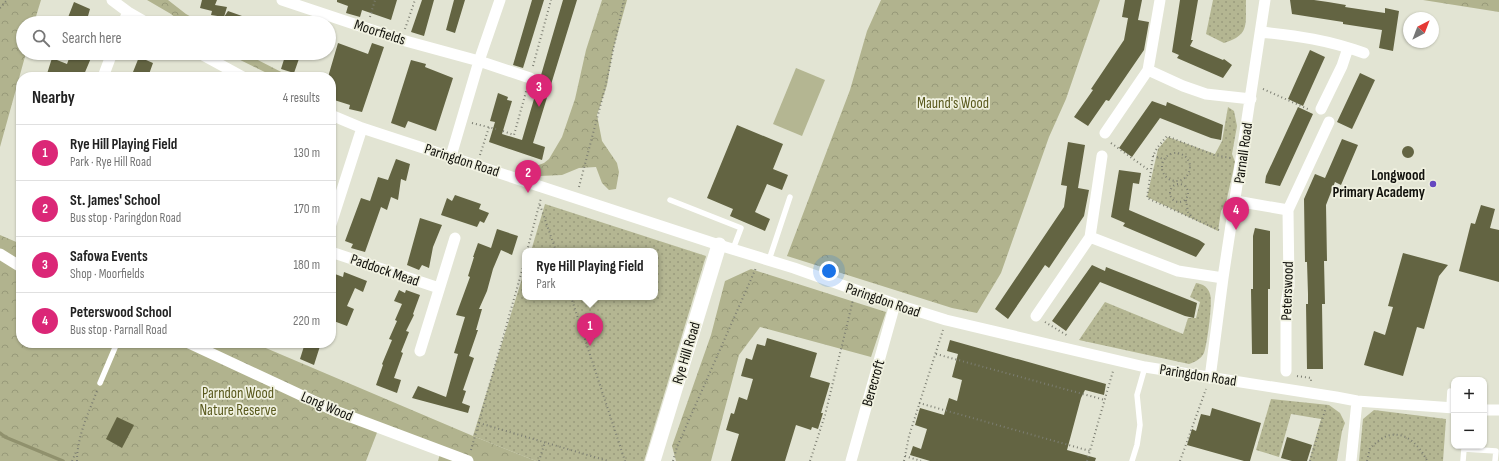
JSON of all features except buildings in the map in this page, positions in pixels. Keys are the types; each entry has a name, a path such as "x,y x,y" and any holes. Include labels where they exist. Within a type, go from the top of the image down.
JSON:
{"street":[{"path":"112,0 135,16"},
{"name":"Moorfields","path":"282,0 330,16"},
{"path":"451,156 479,61 500,0"},
{"path":"1107,137 1148,70 1160,0"},
{"name":"Parnall Road","path":"1210,378 1223,278 1242,161 1265,0"},
{"path":"126,16 128,12"},
{"name":"Moorfields","path":"336,18 402,40 479,61 530,78"},
{"path":"1261,32 1314,38 1364,53"},
{"path":"1317,110 1342,66 1348,48"},
{"path":"106,72 110,60"},
{"path":"212,60 234,72"},
{"path":"1148,70 1183,86 1206,94 1250,100"},
{"name":"Paringdon Road","path":"336,117 362,128 769,260 895,304 946,320 1145,367 1336,396 1357,401 1451,408"},
{"name":"Peterswood","path":"1286,371 1286,304 1289,286 1288,210 1329,122"},
{"path":"336,209 362,128"},
{"path":"1036,316 1090,237 1102,156"},
{"path":"1236,200 1288,210"},
{"path":"1090,237 1173,270 1223,278"},
{"name":"Paddock Mead","path":"420,351 455,238"},
{"name":"Rye Hill Road","path":"653,461 726,247"},
{"path":"0,254 16,264"},
{"name":"Paddock Mead","path":"336,254 439,288"},
{"name":"Berecroft","path":"851,461 895,304"},
{"name":"Long Wood","path":"200,348 335,410 469,457"},
{"path":"1351,461 1357,401"},
{"path":"1487,410 1499,410"}],"lane":[{"path":"769,260 790,196"},
{"path":"670,200 741,228 726,247"},
{"path":"100,383 115,348"},
{"path":"1132,461 1137,445 1140,425 1137,394 1145,367"},
{"path":"1450,391 1451,408"},
{"path":"1463,461 1464,449 1496,451 1495,461"}],"path":[{"path":"0,8 7,0"},
{"path":"366,28 376,0"},
{"path":"402,40 415,0"},
{"path":"576,197 605,88 624,0"},
{"path":"1253,84 1317,110"},
{"path":"462,120 496,129"},
{"path":"479,158 488,127"},
{"path":"1230,236 1147,198 1150,172 1156,148 1167,136 1214,155 1242,161"},
{"path":"1107,137 1150,172"},
{"path":"1186,200 1183,202 1176,202 1170,195 1171,188 1178,182 1186,177 1188,174 1189,164 1186,157 1178,153 1171,154 1164,159 1161,167 1162,172 1165,177 1170,180 1178,182 1187,187 1189,192 1186,200 1188,212 1192,218"},
{"path":"1153,156 1164,159"},
{"path":"528,248 542,195"},
{"path":"540,204 555,248"},
{"path":"673,461 677,447 758,263"},
{"path":"469,457 522,271"},
{"path":"810,461 825,415 854,290"},
{"path":"572,300 625,461"},
{"path":"904,461 909,436 919,402 946,320"},
{"path":"936,354 1105,400"},
{"path":"1087,461 1115,361"},
{"path":"1180,461 1210,378"},
{"path":"72,461 100,383"},
{"path":"919,402 1090,451"},
{"path":"479,423 608,461"},
{"path":"1367,461 1370,448 1381,439 1392,435 1411,439 1423,452 1427,461"},
{"path":"539,461 545,442"},
{"path":"77,450 77,461"},
{"path":"905,456 921,461"}],"green space":[{"path":"0,0 41,0 36,16 16,16 16,60 24,60 21,72 16,72 16,89 0,147"},
{"path":"147,0 168,0 190,16 173,16"},
{"path":"602,0 627,0 613,50 607,85 597,115 602,141 617,163 619,172 616,189 609,190 602,183 596,167 579,168 562,175 540,176 527,173 521,168 524,164 536,166 544,163 549,159 562,137 575,99 586,50"},
{"name":"Maund's Wood","path":"881,0 1100,0 1066,99 1049,137 1001,273 977,313 952,308 787,256 850,90 867,31"},
{"path":"1213,0 1246,0 1245,27 1243,32 1233,40 1224,43 1206,34"},
{"path":"1423,0 1499,0 1499,12"},
{"path":"240,60 258,60 281,72 265,72"},
{"path":"796,68 825,80 802,136 773,124"},
{"path":"1228,107 1234,111 1237,126 1232,154 1235,162 1226,203 1221,211 1218,231 1147,197 1158,149 1168,137 1215,154 1222,141"},
{"path":"545,204 706,256 644,461 536,461 473,436 522,279 522,300 658,300 658,248 532,248"},
{"name":"Parndon Wood Nature Reserve","path":"0,235 16,242 16,348 266,348 473,436 536,461 438,461 440,454 378,430 366,461 0,461"},
{"path":"751,269 886,312 871,357 760,327 739,355 711,461 676,461 672,446 711,335 725,281"},
{"path":"1196,283 1203,285 1208,289 1211,299 1208,333 1204,353 1200,359 1189,364 1079,340 1105,302 1183,334 1188,318 1196,318 1200,302 1190,297"},
{"path":"1271,399 1329,405 1340,413 1345,423 1342,431 1337,461 1309,461 1321,419 1291,414 1279,457 1256,450"},
{"path":"1374,410 1446,419 1443,461 1359,461 1363,419"}],"waterway":[{"path":"0,433 5,437 63,461"}],"place":[{"name":"Safowa Events","path":"539,107"},
{"name":"Longwood Primary Academy","path":"1433,184"},
{"name":"St. James' School","path":"528,193"},
{"name":"Peterswood School","path":"1236,230"},
{"name":"Rye Hill Playing Field","path":"590,346"}]}
